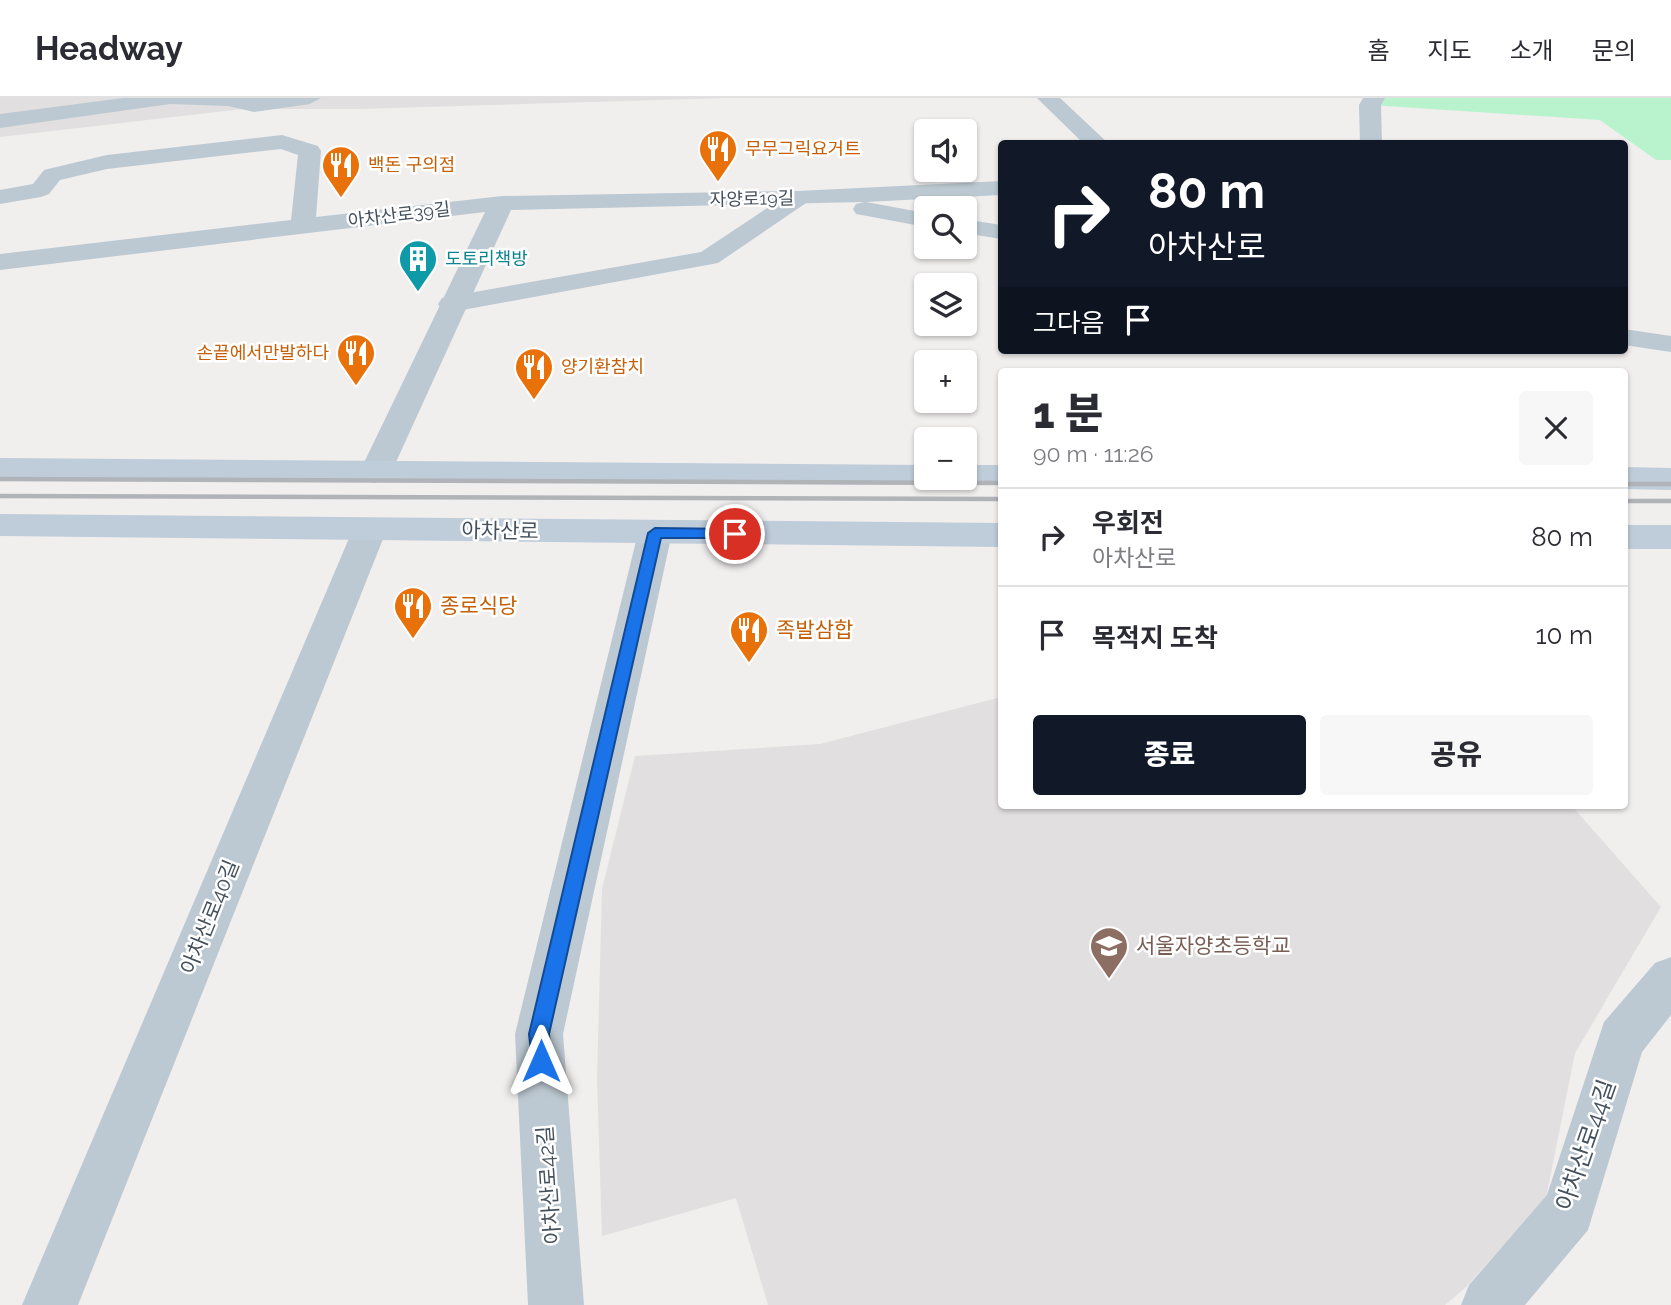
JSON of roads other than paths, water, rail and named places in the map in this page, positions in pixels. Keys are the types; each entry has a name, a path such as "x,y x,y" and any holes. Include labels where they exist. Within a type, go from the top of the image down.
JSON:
{"main road":[{"path":"0,468 914,475"},
{"path":"977,475 998,475"},
{"path":"1628,478 1671,479"},
{"name":"아차산로","path":"0,525 998,534"},
{"path":"1628,537 1671,537"}],"street":[{"path":"0,121 170,98 228,100 254,106 310,98"},
{"path":"1048,98 1094,140"},
{"path":"1371,140 1370,105 1374,98"},
{"path":"0,197 33,192 41,189 52,175 107,162 282,142 310,151 303,227"},
{"name":"자양로19길","path":"502,203 798,198 998,188"},
{"path":"452,304 709,258 798,198 914,218"},
{"path":"375,472 502,203"},
{"name":"아차산로39길","path":"0,262 502,203"},
{"path":"977,228 998,232"},
{"path":"1628,338 1671,344"},
{"name":"아차산로40길","path":"50,1305 369,529"},
{"name":"아차산로42길","path":"556,1305 539,1034 655,533"},
{"name":"아차산로44길","path":"1489,1305 1569,1211 1621,1039 1671,979"}],"railway":[{"path":"0,479 998,483"},
{"path":"1628,484 1671,484"},
{"path":"0,496 998,499"},
{"path":"1628,501 1671,501"}],"place":[{"name":"무무그릭요거트","path":"718,183"},
{"name":"백돈 구의점","path":"341,199"},
{"name":"도토리책방","path":"418,293"},
{"name":"손끝에서만발하다","path":"356,387"},
{"name":"양기환참치","path":"534,401"},
{"name":"종로식당","path":"413,640"},
{"name":"족발삼합","path":"749,664"},
{"name":"서울자양초등학교","path":"1109,980"}]}
